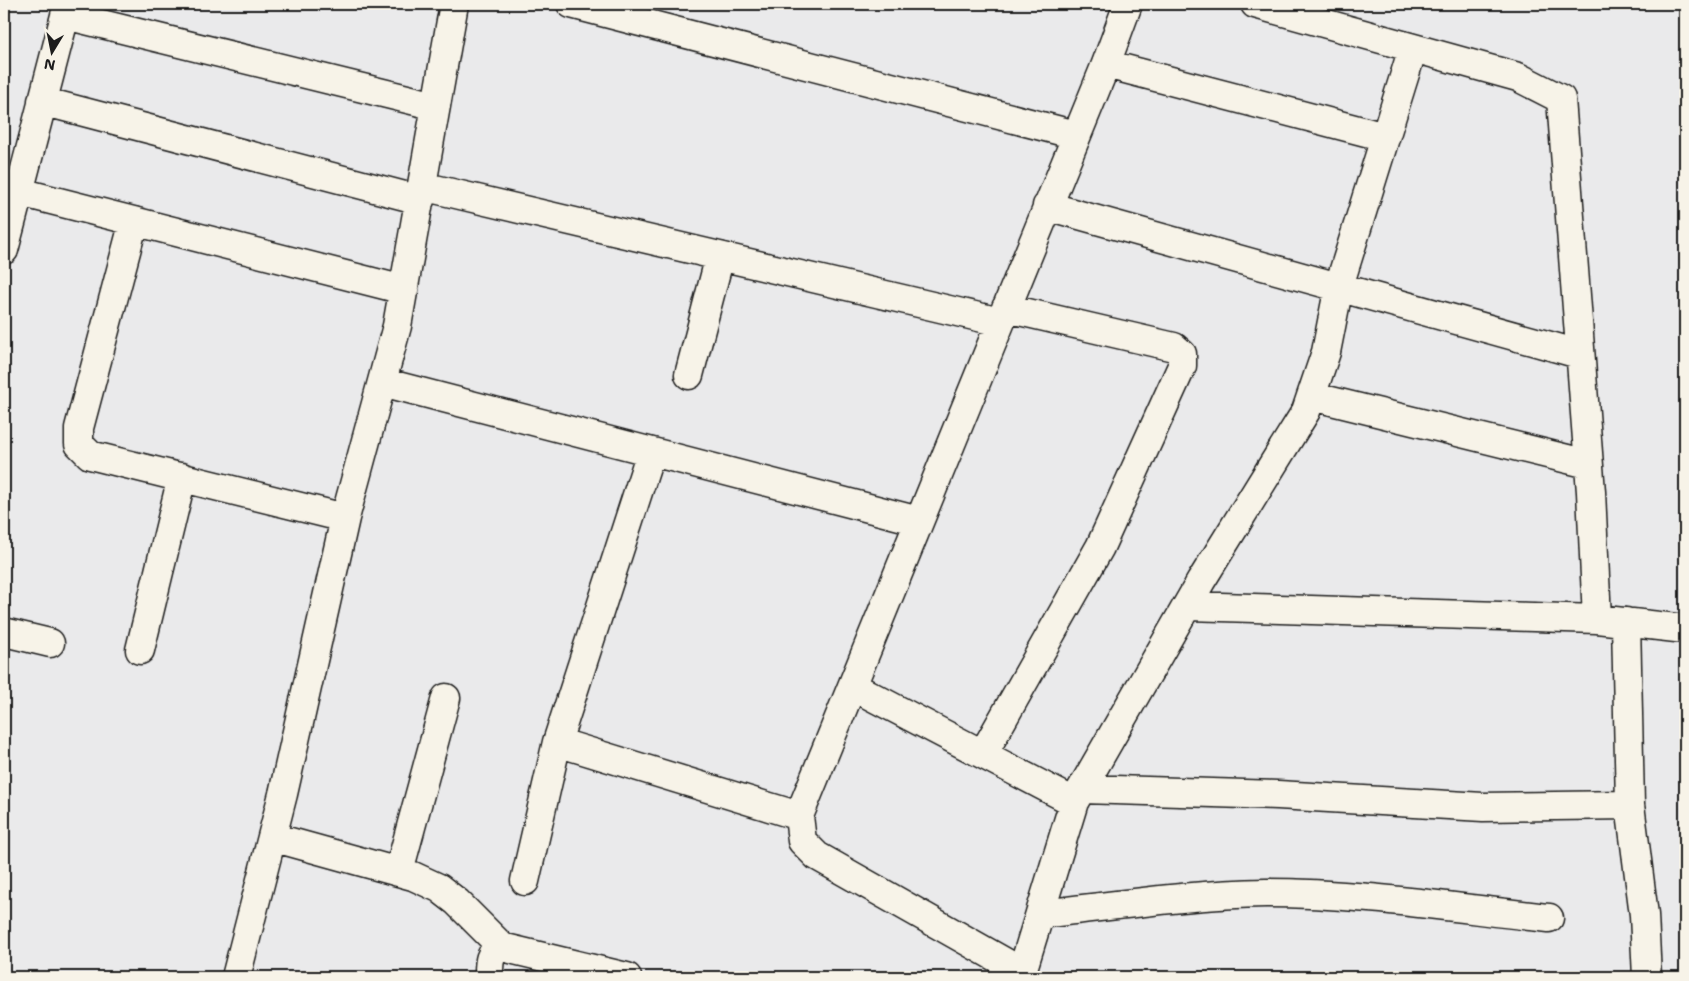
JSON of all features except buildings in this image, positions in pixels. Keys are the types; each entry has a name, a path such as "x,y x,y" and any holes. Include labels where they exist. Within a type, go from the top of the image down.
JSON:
{"street":[{"path":"236,977 272,837 345,518 397,326 454,4"},
{"path":"572,4 1076,135"},
{"path":"1128,4 1106,64 799,816 802,841 817,856 1023,974 1078,795 1201,581 1306,411 1326,352 1339,286 1413,48"},
{"path":"1255,4 1518,77 1561,99 1568,171 1597,619"},
{"path":"4,250 11,190 42,101 66,10 436,106"},
{"path":"1106,64 1385,138"},
{"path":"42,101 421,193 1003,315 1174,347 1182,354 1182,366 1100,547 983,754"},
{"path":"11,190 404,290"},
{"path":"1048,206 1579,354"},
{"path":"134,221 79,428 79,444 90,455 345,518"},
{"path":"689,375 720,256"},
{"path":"382,382 919,522"},
{"path":"1311,396 1588,464"},
{"path":"525,881 558,742 651,452"},
{"path":"140,650 182,477"},
{"path":"1188,606 1597,619 1685,629"},
{"path":"1626,622 1630,805 1644,915 1647,977"},
{"path":"4,632 50,643"},
{"path":"852,686 983,754 1078,795 1278,795 1483,807 1630,805"},
{"path":"399,871 446,698"},
{"path":"558,742 799,816"},
{"path":"272,837 399,871 439,888 458,902 502,947 627,977"},
{"path":"1040,914 1166,900 1264,893 1331,895 1549,918"},
{"path":"489,977 490,958 495,950 502,947"}]}
